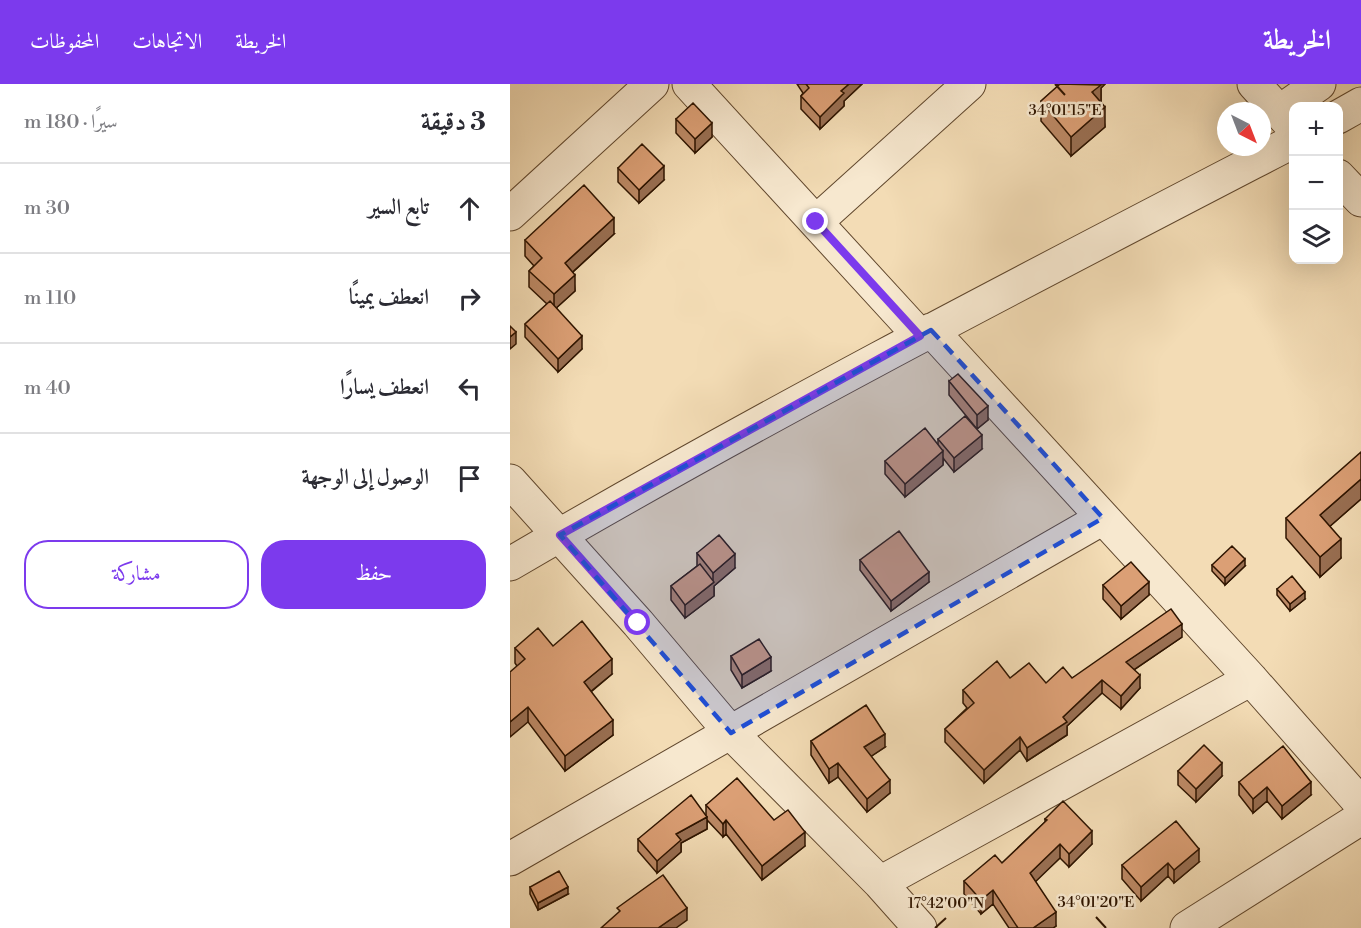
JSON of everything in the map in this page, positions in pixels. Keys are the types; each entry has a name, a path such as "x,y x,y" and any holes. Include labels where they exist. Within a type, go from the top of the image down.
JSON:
{"street":[{"path":"510,214 652,84"},
{"path":"689,84 816,222 1103,518 1251,679 1361,804"},
{"path":"816,222 969,84"},
{"path":"1254,84 1286,120 1319,84"},
{"path":"1343,114 1361,104"},
{"path":"510,564 925,333 1289,143"},
{"path":"1343,181 1361,200"},
{"path":"510,482 638,623 731,733 880,883 920,928"},
{"path":"510,859 1103,518"},
{"path":"880,883 1251,679"},
{"path":"1187,928 1361,818"}],"highlighted area":[{"path":"931,330 1103,518 731,733 560,535"}],"building":[{"path":"806,84 849,84 841,91 844,93 820,117 801,96 809,88"},
{"path":"1060,84 1101,85 1092,92 1105,107 1071,137 1041,101"},
{"path":"693,103 712,123 695,139 676,119"},
{"path":"642,144 664,166 639,190 618,168"},
{"path":"584,185 614,218 565,263 575,275 554,294 529,271 542,258 525,240"},
{"path":"550,301 582,336 558,359 525,324"},
{"path":"510,326 516,332 510,337"},
{"path":"958,374 988,406 977,415 949,381"},
{"path":"965,416 982,435 954,458 938,439"},
{"path":"925,428 943,451 905,484 885,461"},
{"path":"1361,452 1361,479 1320,515 1341,539 1320,557 1286,518"},
{"path":"899,531 929,572 891,601 860,560"},
{"path":"719,535 735,554 713,573 697,553"},
{"path":"1232,546 1245,559 1225,578 1212,565"},
{"path":"1131,562 1149,582 1121,606 1103,585"},
{"path":"700,564 714,582 685,605 671,586"},
{"path":"1292,576 1305,592 1290,604 1277,589"},
{"path":"1171,609 1182,624 1126,662 1140,675 1121,696 1102,680 1063,717 1067,722 1027,748 1020,737 984,770 945,729 974,703 963,690 997,661 1010,678 1029,663 1046,683 1063,667 1072,678"},
{"path":"582,621 612,659 584,682 613,720 565,756 528,707 510,722 510,672 525,659 515,648 538,628 553,646"},
{"path":"759,639 771,657 742,675 731,656"},
{"path":"866,705 885,734 864,747 890,780 867,799 838,763 829,769 811,741"},
{"path":"1204,745 1222,763 1196,789 1178,771"},
{"path":"1283,746 1311,782 1282,806 1267,787 1253,799 1239,782"},
{"path":"737,778 774,820 788,810 805,832 762,866 726,820 723,824 706,805"},
{"path":"691,795 707,817 676,834 681,840 657,861 638,839"},
{"path":"1063,801 1092,831 1069,854 1060,844 1030,873 1056,912 1033,928 1018,928 993,890 981,900 964,881 995,855 1002,863 1047,820 1045,819"},
{"path":"1176,821 1199,849 1174,870 1168,863 1141,887 1122,865"},
{"path":"559,871 568,887 538,903 530,887"},
{"path":"663,875 687,908 658,928 601,928 620,911 617,908"}],"route":[{"path":"638,623 560,535 920,336 816,222"}]}
